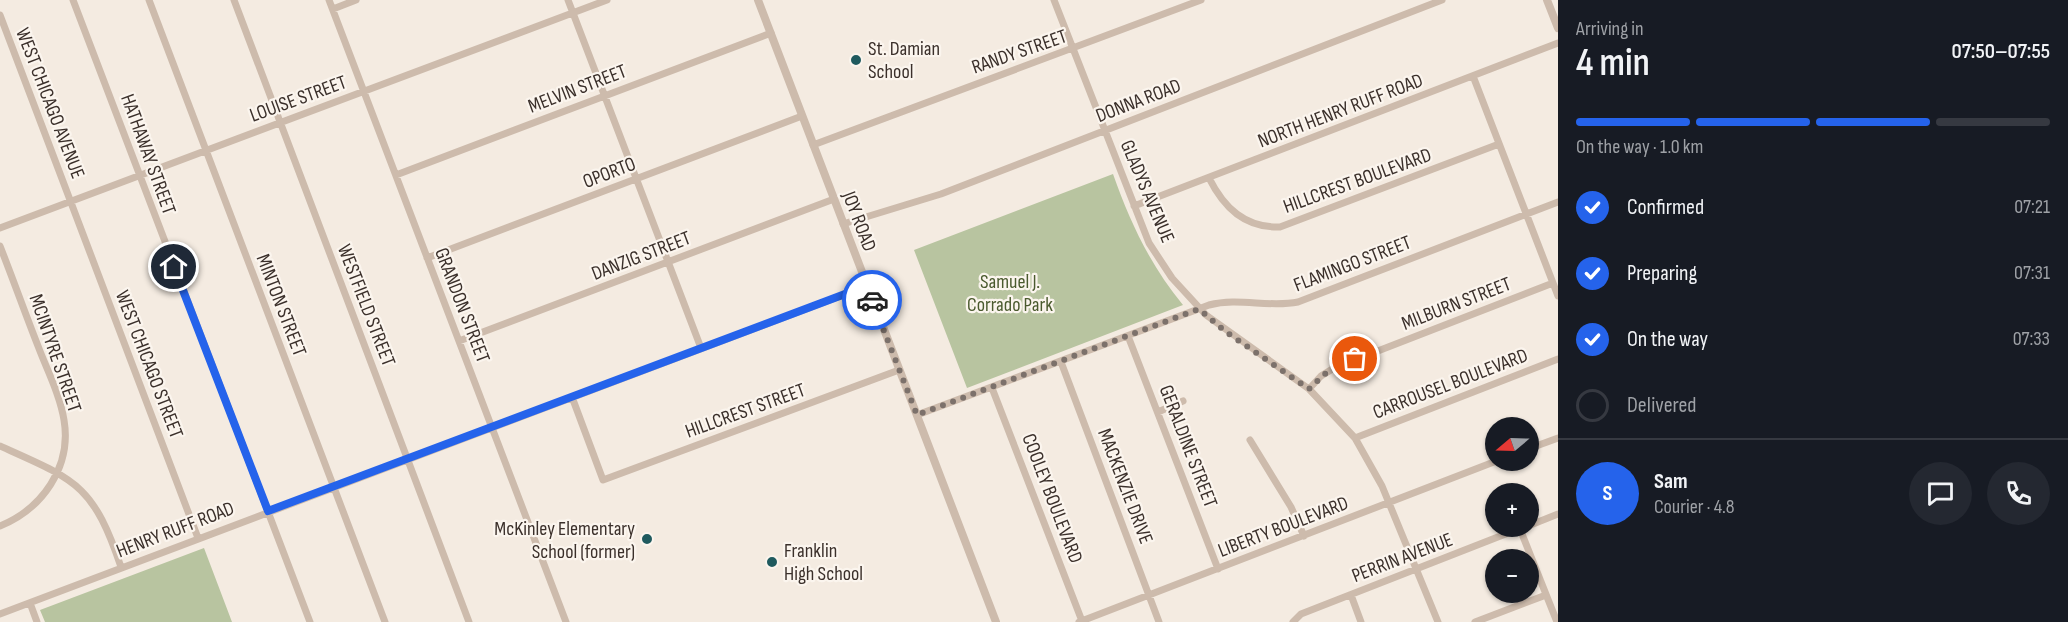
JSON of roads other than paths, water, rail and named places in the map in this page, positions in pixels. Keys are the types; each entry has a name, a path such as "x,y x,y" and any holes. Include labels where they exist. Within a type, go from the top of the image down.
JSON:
{"street":[{"name":"HATHAWAY STREET","path":"73,0 310,622"},
{"name":"MINTON STREET","path":"149,0 204,151 385,622"},
{"name":"WESTFIELD STREET","path":"234,0 469,622"},
{"name":"GRANDON STREET","path":"329,0 566,622"},
{"path":"333,9 356,0"},
{"path":"568,0 701,348"},
{"name":"LOUISE STREET","path":"0,228 607,0"},
{"name":"JOY ROAD","path":"758,0 996,622"},
{"name":"GLADYS AVENUE","path":"1054,0 1149,243 1162,264 1199,309 1226,332 1309,389 1355,438 1373,467 1438,622"},
{"name":"RANDY STREET","path":"813,145 986,79 1074,50 1201,0"},
{"name":"DONNA ROAD","path":"843,224 926,199 1442,0"},
{"path":"1547,0 1558,27"},
{"name":"WEST CHICAGO AVENUE","path":"0,15 71,202"},
{"name":"MELVIN STREET","path":"396,175 771,33"},
{"name":"NORTH HENRY RUFF ROAD","path":"1134,206 1558,43"},
{"path":"1473,76 1558,296"},
{"name":"OPORTO","path":"427,258 802,116"},
{"name":"HILLCREST BOULEVARD","path":"1209,178 1221,200 1237,215 1258,225 1280,227 1499,144"},
{"name":"DANZIG STREET","path":"459,341 834,199"},
{"name":"WEST CHICAGO STREET","path":"71,202 198,538"},
{"name":"FLAMINGO STREET","path":"917,415 1199,309 1230,301 1272,306 1298,302 1558,202"},
{"name":"MCINTYRE STREET","path":"0,246 62,411 65,441 57,472 35,505 0,526"},
{"name":"MILBURN STREET","path":"1309,389 1321,376 1334,368 1553,283"},
{"name":"HENRY RUFF ROAD","path":"0,614 867,286"},
{"name":"GERALDINE STREET","path":"1128,336 1218,569"},
{"name":"CARROUSEL BOULEVARD","path":"1355,438 1558,359"},
{"name":"MACKENZIE DRIVE","path":"1061,362 1160,622"},
{"name":"HILLCREST STREET","path":"572,397 603,480 899,370"},
{"name":"COOLEY BOULEVARD","path":"992,388 1081,621"},
{"path":"1158,412 1183,401"},
{"path":"1539,445 1558,438"},
{"path":"1250,440 1291,507 1304,536"},
{"path":"0,446 57,472 80,487 96,507 122,567"},
{"name":"LIBERTY BOULEVARD","path":"1081,621 1485,465"},
{"name":"PERRIN AVENUE","path":"1539,521 1558,514"},
{"name":"PERRIN AVENUE","path":"1293,622 1301,614 1500,537"},
{"path":"1528,537 1557,622"},
{"path":"1351,595 1361,622"},
{"path":"1475,622 1546,595"},
{"path":"30,603 37,622"}],"place":[{"name":"St. Damian School","path":"856,60"},
{"name":"McKinley Elementary School (former)","path":"647,539"},
{"name":"Franklin High School","path":"772,562"}],"park label":[{"name":"Samuel J. Corrado Park","path":"1010,292"}]}
